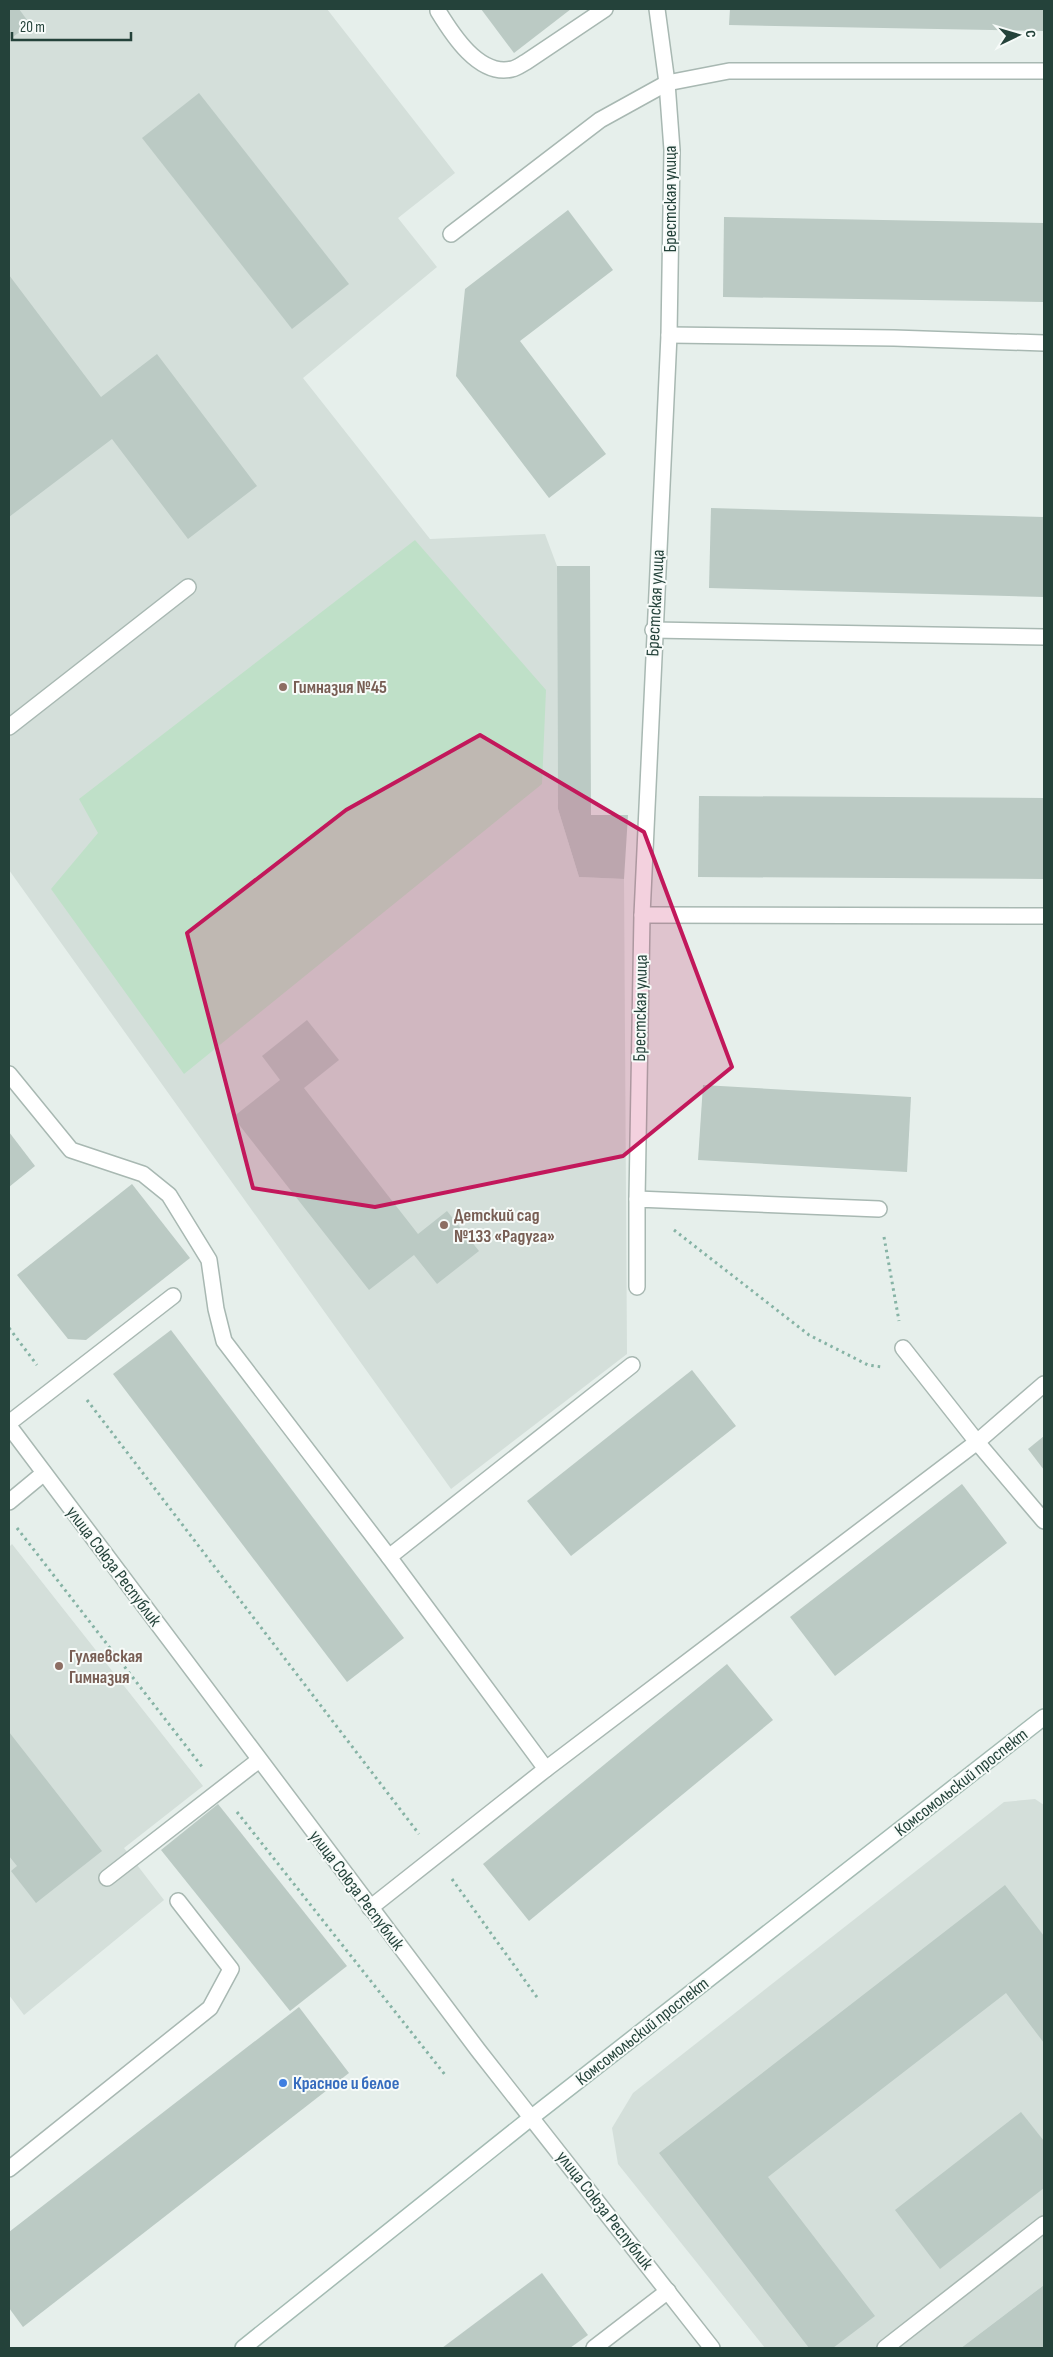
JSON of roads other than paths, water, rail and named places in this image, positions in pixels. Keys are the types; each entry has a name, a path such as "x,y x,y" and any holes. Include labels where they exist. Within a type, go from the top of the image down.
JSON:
{"street":[{"path":"438,11 451,33 473,56 487,66 503,70 513,69 526,62 605,9"},
{"name":"Брестская улица","path":"637,1287 642,915 669,335 672,150 667,83 657,9"},
{"path":"452,234 600,120 667,83 729,70 1044,71"},
{"path":"669,335 894,338 1044,344"},
{"path":"9,727 188,587"},
{"path":"654,630 1044,637"},
{"path":"642,915 1044,916"},
{"path":"9,1074 71,1150 143,1174 169,1196 209,1260 216,1309 224,1341 389,1557 546,1769"},
{"path":"638,1199 879,1209"},
{"path":"9,1425 173,1296"},
{"path":"903,1348 977,1442 1044,1521"},
{"path":"389,1557 632,1365"},
{"path":"370,1908 546,1769 977,1442 1044,1384"},
{"name":"улица Союза Республик","path":"9,1425 478,2050 712,2348"},
{"path":"9,1502 44,1473"},
{"name":"Комсомольский проспект","path":"243,2348 532,2117 1044,1717"},
{"path":"107,1878 259,1760"},
{"path":"9,2169 210,2008 231,1969 178,1901"},
{"path":"885,2348 1044,2224"},
{"path":"594,2348 668,2291"}],"place":[{"name":"Гимназия №45","path":"283,687"},
{"name":"Детский сад №133 «Радуга»","path":"444,1225"},
{"name":"Гуляевская Гимназия","path":"59,1666"},
{"name":"Красное и белое","path":"283,2083"}]}
